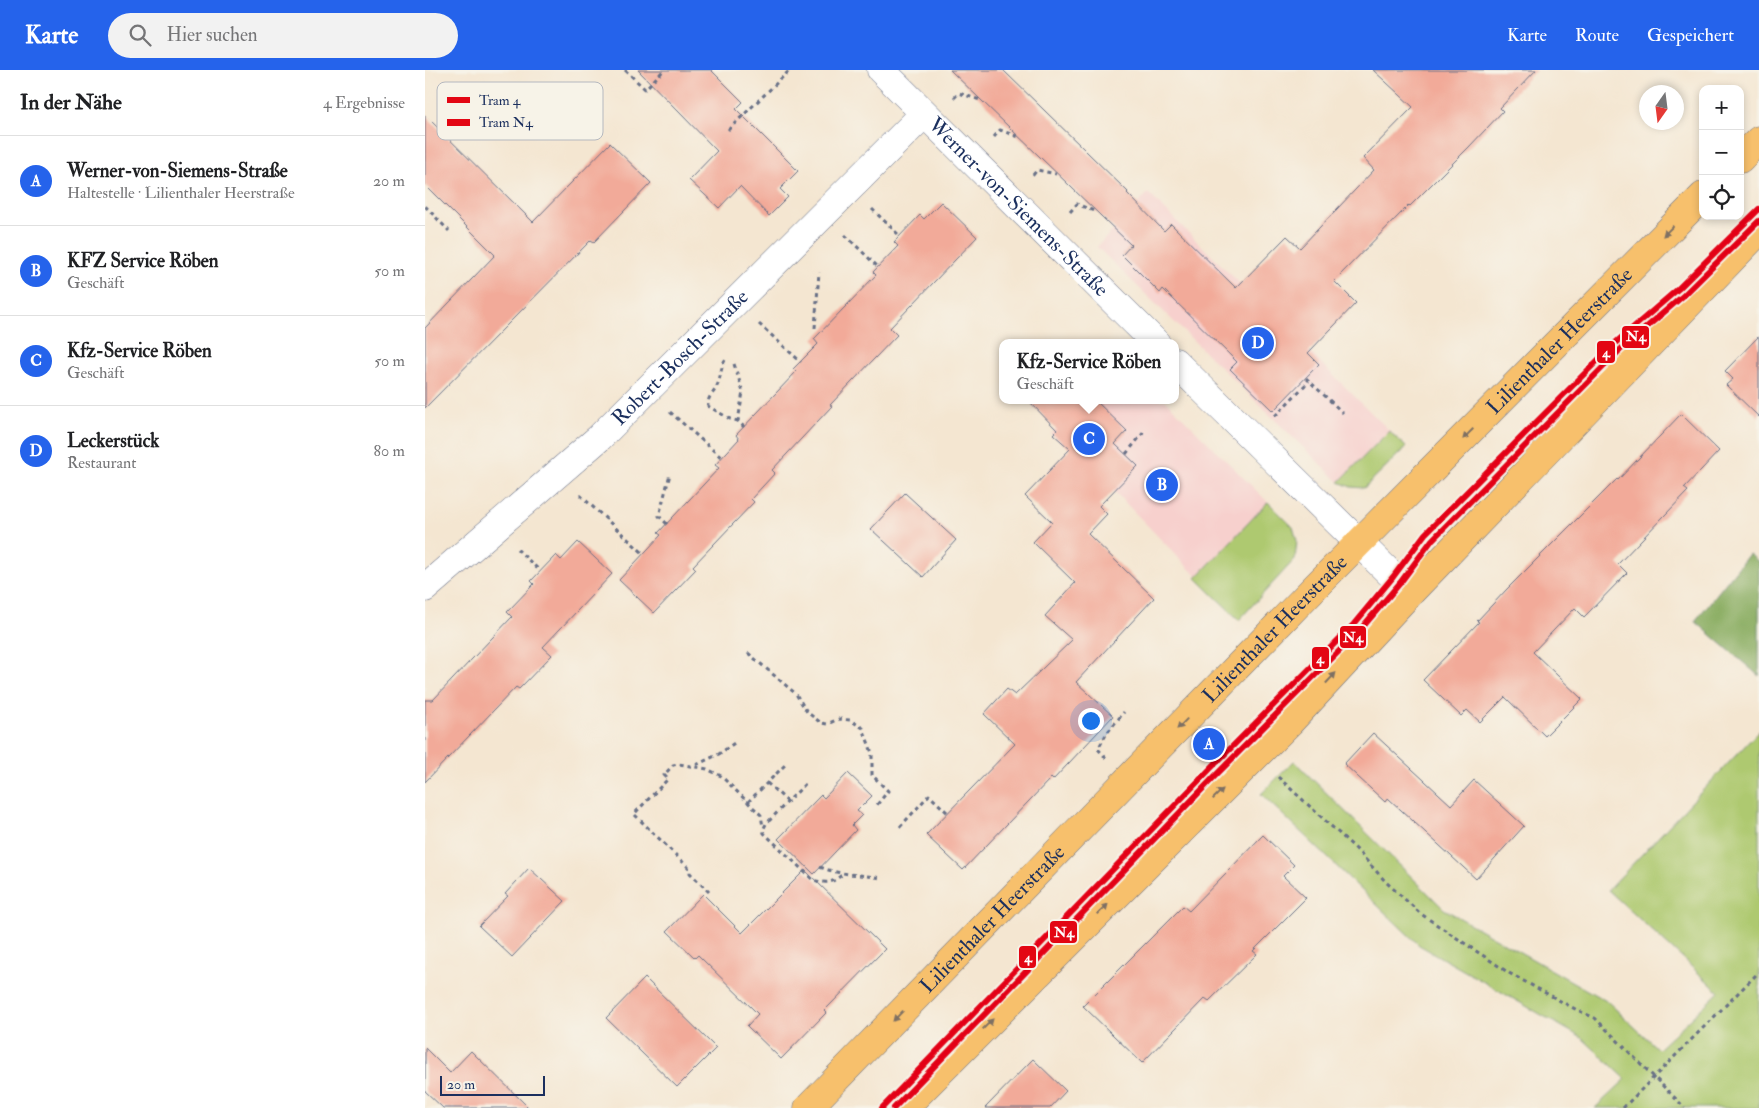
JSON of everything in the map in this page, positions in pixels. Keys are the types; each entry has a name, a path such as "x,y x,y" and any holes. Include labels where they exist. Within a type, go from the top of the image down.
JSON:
{"main road":[{"path":"1744,155 1759,140"},
{"name":"Lilienthaler Heerstraße","path":"808,1108 1359,543 1699,200"},
{"path":"904,1108 1255,757 1759,230"}],"street":[{"name":"Werner-von-Siemens-Straße","path":"881,70 1152,339"},
{"name":"Robert-Bosch-Straße","path":"425,588 599,438 924,114"},
{"path":"1179,366 1410,594"}],"path":[{"path":"625,70 645,89 664,70"},
{"path":"728,130 790,70"},
{"path":"425,206 449,230"},
{"path":"823,214 878,267"},
{"path":"815,328 819,272"},
{"path":"735,302 801,362"},
{"path":"726,357 721,367 718,385 708,398 709,406 730,419 738,421 743,427"},
{"path":"734,364 743,392 738,421"},
{"path":"1254,439 1308,379 1343,413"},
{"path":"646,391 722,458"},
{"path":"1125,454 1144,432"},
{"path":"557,474 643,554"},
{"path":"667,524 659,516 670,474"},
{"path":"748,653 796,694 807,712 821,723 827,724 839,719 850,720 863,728 872,753 872,775 888,791 876,806"},
{"path":"1124,712 1098,748 1103,756 1129,778"},
{"path":"696,766 719,754 737,741"},
{"path":"1255,757 1356,849 1421,914 1509,973 1595,1018 1685,1108"},
{"path":"748,802 785,764"},
{"path":"709,892 690,873 690,869 634,814 668,779 664,775 673,766 696,766 721,776 761,815 764,833 813,880 822,882 835,881 844,873"},
{"path":"767,783 787,802"},
{"path":"763,828 805,784"},
{"path":"900,827 929,795 948,813"},
{"path":"820,867 833,872 880,878"},
{"path":"1623,1108 1759,972"}],"shaded area":[{"path":"1148,193 1406,447 1364,488 1351,487 1339,482 1097,247"},
{"path":"1079,404 1169,404 1293,527 1297,541 1295,559 1239,620 1114,491 1070,449 1051,434"}],"green space":[{"path":"1389,431 1406,447 1364,488 1351,487 1339,482"},
{"path":"1268,502 1293,527 1297,541 1295,559 1239,620 1196,578"},
{"path":"1749,554 1759,562 1759,676 1695,621"},
{"path":"1759,731 1759,1108 1595,1108 1626,1079 1582,1038 1419,945 1261,794 1294,761 1444,909 1608,1002 1658,1049 1719,992 1608,890"}],"building":[{"path":"638,70 711,70 743,102 736,109 798,171 780,189 788,197 769,216 740,186 719,208 689,180 717,151"},
{"path":"950,70 1003,70 1128,192 1164,231 1171,224 1236,288 1287,236 1300,248 1374,170 1363,158 1413,107 1373,70 1536,70 1500,108 1503,111 1469,147 1334,281 1356,303 1308,353 1319,364 1273,411 1230,369 1237,362 1163,289 1160,293 1122,255 1131,245"},
{"path":"425,115 437,127 437,140 450,140 533,222 610,143 651,183 594,242 591,240 425,408 425,328 495,255 425,185"},
{"path":"941,202 977,237 890,328 897,335 830,405 832,406 772,470 775,473 751,499 754,502 693,566 696,569 654,613 619,580 661,535 658,533 719,468 715,465 739,439 736,435 796,372 793,369 818,344 814,339 876,275 873,272 898,246 894,242 920,215 924,219"},
{"path":"1759,336 1759,417 1726,385 1733,379 1725,371"},
{"path":"1032,404 1099,404 1127,431 1115,444 1138,466 1099,506 1107,514 1088,534 1154,598 1076,682 1113,716 1053,780 1051,778 963,870 926,835 1015,744 984,714 1007,689 1015,695 1072,640 1045,616 1075,583 1033,542 1052,522 1025,496 1070,449 1053,434 1057,430"},
{"path":"1681,414 1719,451 1684,488 1688,491 1618,564 1627,573 1584,617 1575,608 1533,652 1582,699 1545,736 1505,697 1480,722 1467,710 1461,716 1423,680 1479,622 1477,621 1507,589 1618,480"},
{"path":"905,493 956,540 923,577 871,529"},
{"path":"578,542 612,574 543,647 552,655 519,689 516,687 425,782 425,700 433,700 512,617 507,612 534,584 531,581 556,555 561,560"},
{"path":"1373,733 1451,805 1474,780 1524,826 1476,879 1388,798 1385,802 1344,764"},
{"path":"848,773 872,796 857,811 862,815 852,825 856,830 814,874 778,839 821,795 824,798"},
{"path":"1263,835 1294,865 1283,876 1306,898 1253,951 1257,954 1209,1001 1205,998 1142,1063 1083,1006 1183,906 1189,911"},
{"path":"529,868 565,901 512,957 479,926 508,896 505,894"},
{"path":"805,870 885,949 824,1011 826,1013 781,1059 747,1026 758,1014 698,955 695,958 667,931 703,894 742,933"},
{"path":"645,978 716,1048 677,1087 606,1018"},
{"path":"425,1048 450,1073 471,1051 529,1108 443,1108 425,1091"},
{"path":"1033,1059 1066,1091 1050,1108 985,1108"}],"tram line":[{"name":"4","path":"882,1108 1212,767 1354,624 1393,577 1425,534 1614,344 1678,289 1759,209"},
{"name":"N4","path":"894,1108 1218,773 1360,630 1400,583 1432,540 1620,350 1684,295 1759,221"}],"place":[{"name":"Leckerstück","path":"1258,343"},
{"name":"Kfz-Service Röben","path":"1089,439"},
{"name":"KFZ Service Röben","path":"1162,485"},
{"name":"Werner-von-Siemens-Straße","path":"1209,744"}]}
